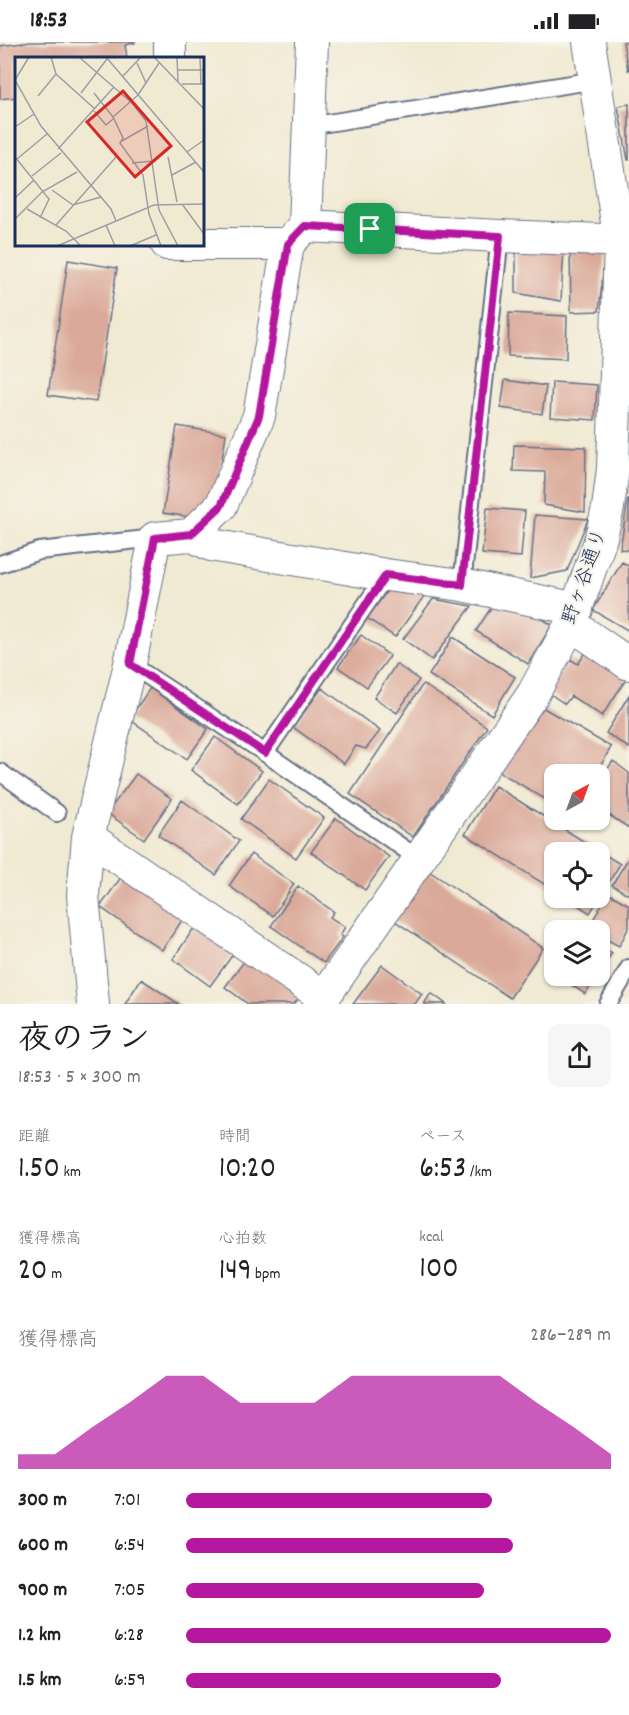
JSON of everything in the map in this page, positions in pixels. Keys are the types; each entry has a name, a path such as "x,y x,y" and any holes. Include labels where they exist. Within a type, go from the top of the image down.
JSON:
{"street":[{"path":"191,534 221,506 259,416 297,235 309,126 312,42"},
{"name":"野ヶ谷通り","path":"321,1000 533,694 574,616 600,542 608,508 613,469 625,241 590,42"},
{"path":"204,241 297,235 500,236 625,241"},
{"path":"93,1004 83,894 88,837 130,664 155,538 191,534 211,545 386,575 462,585 574,616 629,664"},
{"path":"88,837 321,1000"}],"lane":[{"path":"309,126 596,80"},
{"path":"462,585 500,236"},
{"path":"0,564 39,551 155,538"},
{"path":"265,753 386,575"},
{"path":"130,664 419,859"},
{"path":"0,772 57,813"},
{"path":"608,1004 629,968"}],"building":[{"path":"31,42 135,42 125,45 127,57 15,57 15,97 0,99 0,46"},
{"path":"623,42 629,42 629,70 628,70"},
{"path":"629,104 629,160 628,160 618,106"},
{"path":"516,247 564,247 561,301 516,293"},
{"path":"570,249 605,252 599,311 571,312"},
{"path":"68,260 117,268 96,402 48,395"},
{"path":"509,313 567,316 566,359 508,356"},
{"path":"505,380 546,386 542,414 501,408"},
{"path":"552,382 597,385 595,420 550,417"},
{"path":"177,426 226,434 218,484 190,517 163,513"},
{"path":"514,445 586,447 585,512 544,505 545,472 513,471"},
{"path":"629,499 629,550 620,549"},
{"path":"487,508 525,511 521,557 482,554"},
{"path":"535,515 588,519 567,571 530,578"},
{"path":"622,562 629,566 629,631 593,610"},
{"path":"393,583 425,595 395,637 367,618"},
{"path":"433,599 472,606 432,660 403,639"},
{"path":"512,599 552,625 528,664 476,631 496,600"},
{"path":"361,635 390,656 367,687 338,667"},
{"path":"453,637 515,677 492,715 429,675"},
{"path":"588,649 629,675 602,716 571,696 565,704 549,693 570,659 578,664"},
{"path":"396,664 419,680 397,713 374,698"},
{"path":"423,684 487,727 413,837 350,794"},
{"path":"150,688 208,729 187,759 129,719"},
{"path":"322,688 380,731 366,749 356,746 344,764 293,727"},
{"path":"629,695 629,748 606,733"},
{"path":"535,703 611,747 602,764 544,764 544,798 496,770"},
{"path":"215,737 262,771 238,804 191,770"},
{"path":"613,761 629,773 629,828 610,816 610,765"},
{"path":"136,774 172,799 144,839 107,813"},
{"path":"269,779 324,818 296,858 241,819"},
{"path":"495,786 544,817 544,830 566,830 585,842 544,842 544,884 465,834"},
{"path":"182,800 239,841 216,875 158,835"},
{"path":"336,818 389,857 365,890 311,852"},
{"path":"251,854 294,884 273,916 229,886"},
{"path":"629,857 629,895 612,885"},
{"path":"610,858 620,864 610,880"},
{"path":"423,867 543,948 510,998 389,917"},
{"path":"124,873 185,916 162,950 100,907"},
{"path":"298,886 334,912 330,917 345,927 340,935 343,937 324,963 271,926"},
{"path":"610,894 629,905 629,927 619,946 610,941 610,920 593,920 600,908 610,908"},
{"path":"582,908 593,908 590,913"},
{"path":"196,925 234,953 210,986 173,959"},
{"path":"251,952 304,992 294,1004 248,1004 225,987"},
{"path":"382,965 422,994 415,1004 353,1004"},
{"path":"141,979 179,1004 125,1004"},
{"path":"573,986 590,986 585,994"},
{"path":"431,993 446,1004 424,1004"}],"route":[{"path":"305,226 370,229 500,236 462,585 386,575 265,753 130,664 155,538 191,534 221,506 259,416 288,244 305,226"}]}
